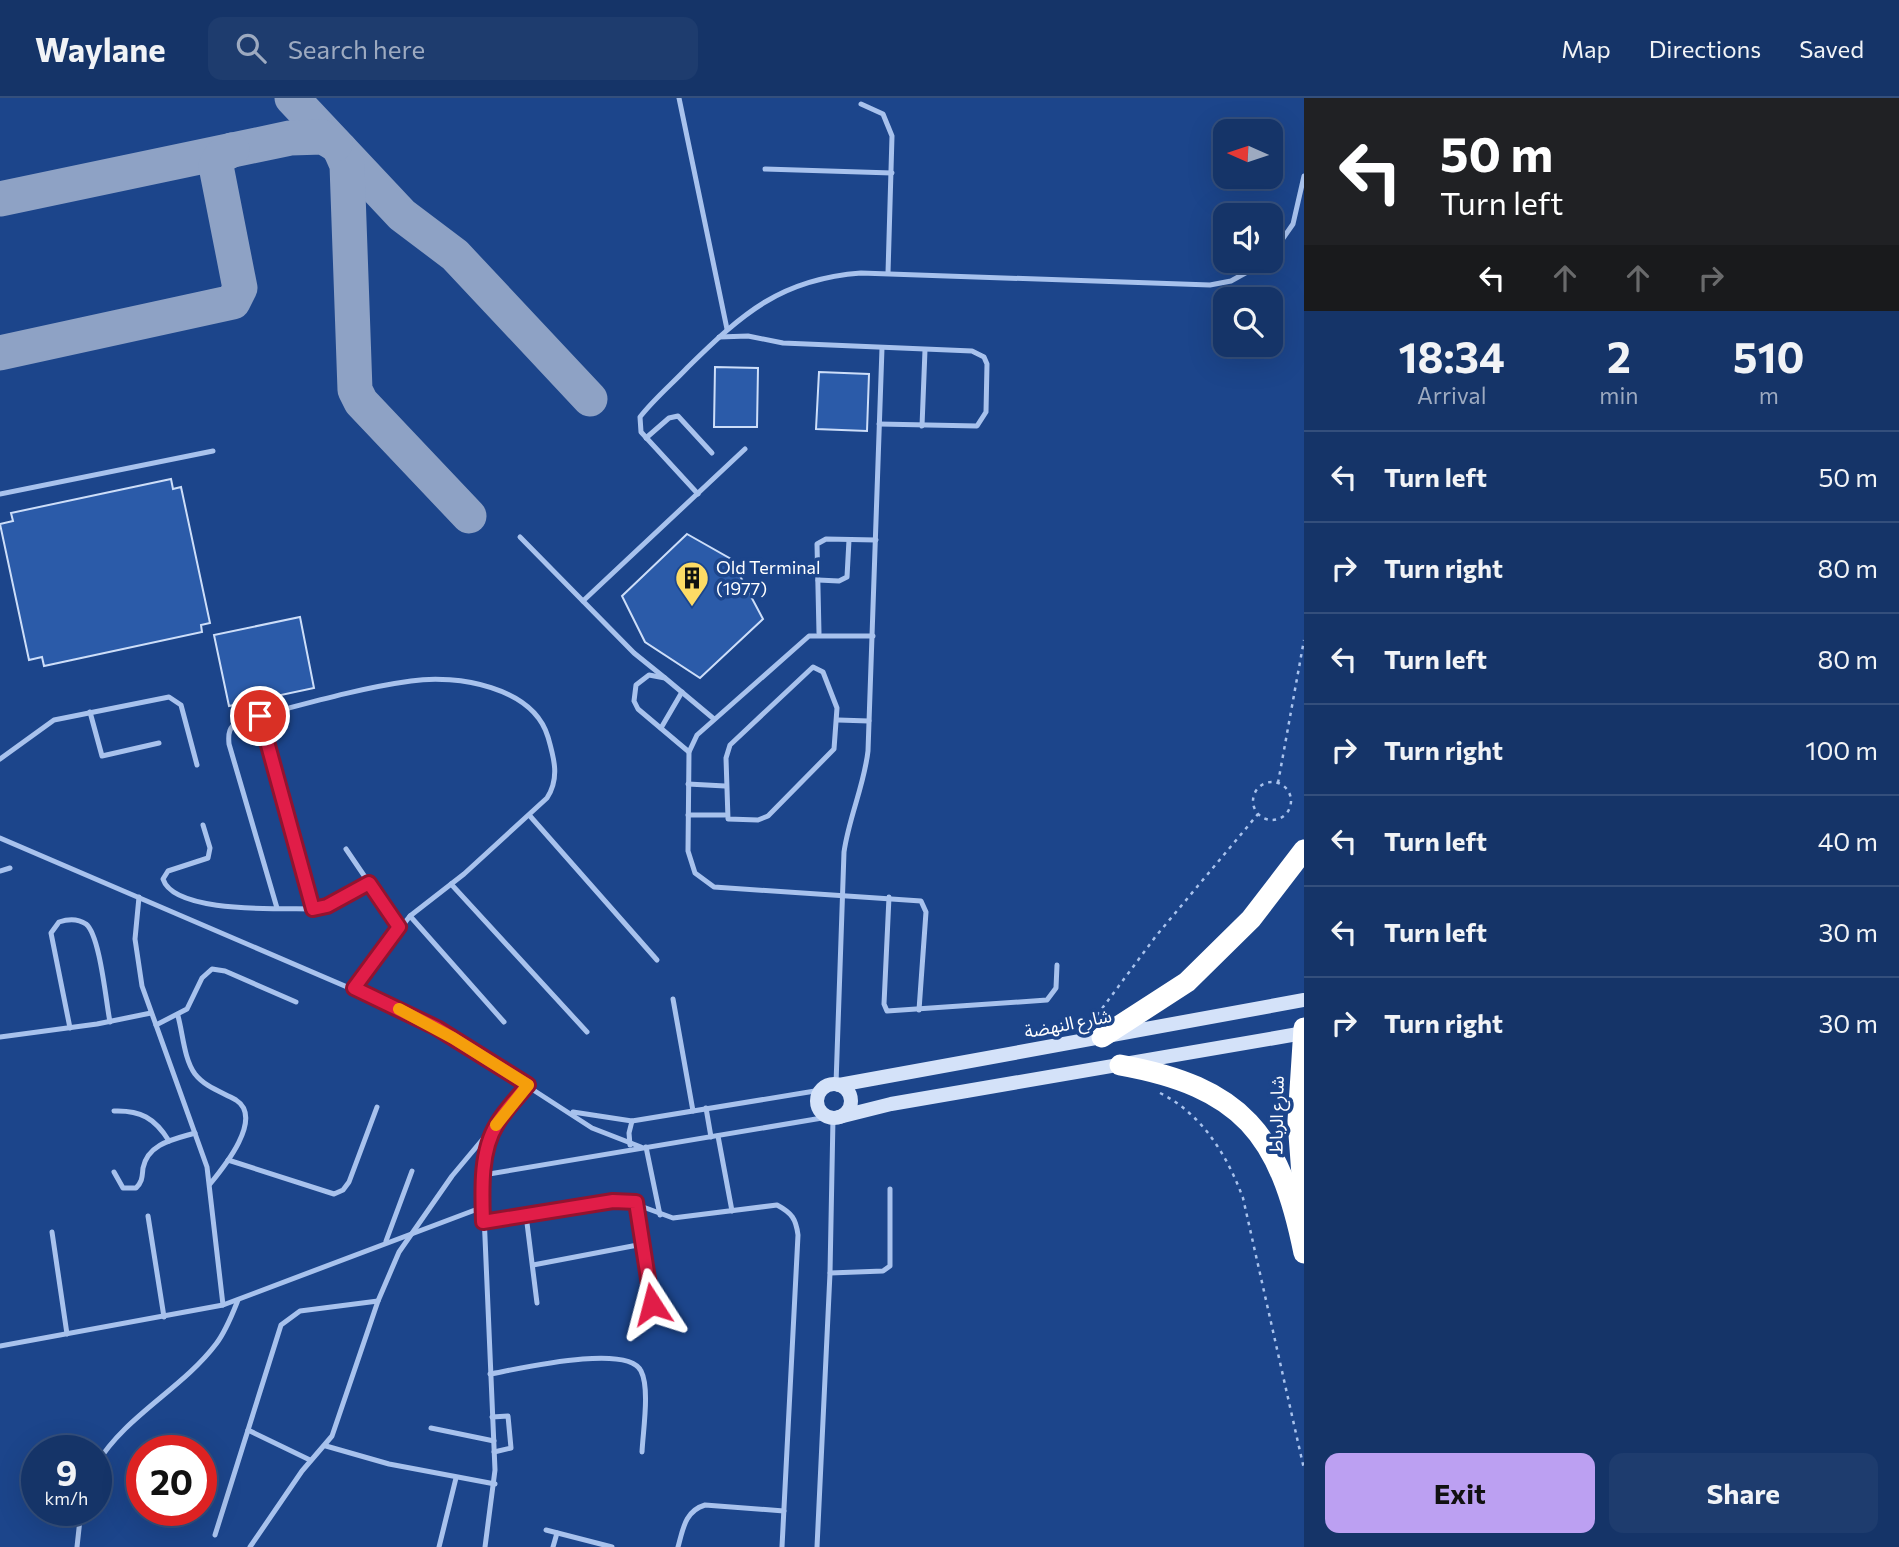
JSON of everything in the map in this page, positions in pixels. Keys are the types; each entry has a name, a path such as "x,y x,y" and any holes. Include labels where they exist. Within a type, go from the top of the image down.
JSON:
{"highway":[{"path":"1102,1037 1187,982 1251,919 1304,850"},
{"name":"شارع الرباط","path":"1304,1031 1298,1121 1304,1202"},
{"path":"1120,1065 1172,1076 1220,1096 1259,1132 1294,1203 1304,1253"}],"main road":[{"name":"شارع النهضة","path":"837,1084 1079,1043 1304,1000"},
{"path":"833,1117 851,1104 848,1092 837,1084 821,1090 817,1102 823,1114 833,1117 891,1104 1304,1031"}],"lane":[{"path":"679,98 727,329"},
{"path":"861,104 873,107 890,124 892,173 888,273"},
{"path":"765,169 892,173"},
{"path":"1283,239 1293,224 1304,176"},
{"path":"698,494 646,439 638,424 640,417 727,329 761,302 809,281 835,275 888,273 1210,285 1231,281 1245,273"},
{"path":"719,337 748,336 783,343 979,353 987,364 986,412 977,426 880,424"},
{"path":"837,1084 846,836 866,769 869,721 882,348"},
{"path":"922,426 925,349"},
{"path":"646,439 669,418 678,416 712,453"},
{"path":"583,601 745,449"},
{"path":"0,494 213,451"},
{"path":"520,537 634,653 714,719"},
{"path":"819,634 817,544 826,539 876,540"},
{"path":"818,580 839,581 847,577 849,540"},
{"path":"873,636 819,634 801,641 697,735 689,752 690,862 704,882 726,889 915,899 925,906 919,1010"},
{"path":"819,668 823,672 835,700 838,720 834,749 830,756 768,816 737,822 728,819 725,815 725,786 726,758 730,745 808,669 819,668"},
{"path":"665,678 649,676 636,685 634,693 638,709 689,752"},
{"path":"277,908 229,744 228,733 232,725 412,680 484,686 528,704 545,726 556,778 547,798 530,816 410,916 354,988"},
{"path":"661,728 682,692"},
{"path":"0,759 46,724 90,712 174,697 181,705 197,765"},
{"path":"90,712 102,756 159,743"},
{"path":"260,716 313,909"},
{"path":"838,720 869,721"},
{"path":"688,784 725,786"},
{"path":"688,815 725,815"},
{"path":"530,816 657,960"},
{"path":"203,825 210,848 208,858 165,874 165,884 174,892 196,902 313,909 327,906 369,883"},
{"path":"0,838 354,988 437,1028 604,1135 630,1145 644,1147"},
{"path":"346,849 399,927"},
{"path":"0,871 10,868"},
{"path":"451,884 587,1032"},
{"path":"139,897 137,961 150,1013 195,1133 210,1184 223,1305"},
{"path":"889,897 884,1009 891,1012 1047,1000 1056,988 1057,965"},
{"path":"410,916 504,1022"},
{"path":"70,1028 51,933 53,927 65,920 78,920 90,930 110,1022"},
{"path":"156,1026 178,1016 191,1005 202,978 212,969 225,971 296,1002"},
{"path":"673,999 693,1111"},
{"path":"0,1037 110,1022 150,1013"},
{"path":"178,1016 189,1060 197,1076 244,1107 246,1124 228,1160 210,1184"},
{"path":"250,1547 310,1460 326,1446 337,1425 378,1301 399,1252 452,1176 528,1085"},
{"path":"570,1112 632,1121 821,1090"},
{"path":"228,1160 334,1194 343,1190 349,1182 377,1107"},
{"path":"706,1108 732,1212"},
{"path":"114,1111 131,1111 147,1116 160,1127 169,1141"},
{"path":"483,1175 833,1117 830,1273 817,1547"},
{"path":"630,1145 632,1121"},
{"path":"485,1547 495,1484 483,1175 496,1126"},
{"path":"114,1172 124,1188 136,1188 141,1183 143,1166 150,1152 169,1141 195,1133"},
{"path":"644,1147 660,1215"},
{"path":"386,1241 412,1171"},
{"path":"830,1273 883,1271 890,1266 890,1189"},
{"path":"483,1222 613,1201 636,1202 660,1215 673,1218 777,1205 789,1211 796,1222 782,1547"},
{"path":"636,1202 652,1304"},
{"path":"0,1346 223,1305 386,1241 483,1207"},
{"path":"526,1215 537,1303"},
{"path":"148,1216 164,1317"},
{"path":"51,1232 67,1335"},
{"path":"533,1265 643,1244"},
{"path":"112,1442 207,1354 225,1331 238,1300"},
{"path":"215,1535 278,1333 286,1319 300,1311 378,1301"},
{"path":"491,1374 591,1359 630,1360 638,1366 645,1383 642,1451"},
{"path":"492,1417 508,1416 511,1422 511,1448 494,1452"},
{"path":"431,1427 494,1441"},
{"path":"248,1430 310,1460"},
{"path":"326,1446 456,1478 495,1484"},
{"path":"439,1547 456,1478"},
{"path":"678,1547 688,1515 695,1508 705,1505 784,1511"},
{"path":"77,1547 79,1526"},
{"path":"546,1530 591,1544 612,1547"},
{"path":"553,1547 557,1533"}],"path":[{"path":"1278,783 1304,640"},
{"path":"1268,783 1278,783 1286,789 1291,797 1285,816 1266,820 1258,814 1254,796 1268,783"},
{"path":"1079,1043 1133,965 1258,814"},
{"path":"1150,1088 1194,1115 1219,1147 1234,1176 1242,1198 1304,1469"}],"building":[{"path":"715,367 758,368 757,427 714,427"},
{"path":"819,372 869,374 867,431 816,429"},
{"path":"171,479 173,489 181,487 210,623 201,625 202,632 44,666 42,657 29,660 0,524 13,521 11,513"},
{"name":"Old Terminal (1977)","path":"687,534 731,559 763,619 700,678 645,642 622,596"},
{"path":"300,617 314,688 229,706 214,635"}],"taxiway":[{"path":"292,98 402,215 455,255 590,399"},
{"path":"0,199 290,138 323,137 335,144"},
{"path":"340,149 347,165 355,390 361,402 469,516"},
{"path":"0,353 233,302 240,288 216,166 221,156 232,150"}],"slow traffic":[{"path":"399,1009 453,1038 528,1085 496,1125"}],"place":[{"name":"Old Terminal (1977)","path":"692,608"}],"route":[{"path":"260,716 313,909 340,900 369,883 399,927 354,988 437,1028 528,1085 496,1126 490,1142 483,1175 483,1222 613,1201 636,1202 652,1304"}]}
